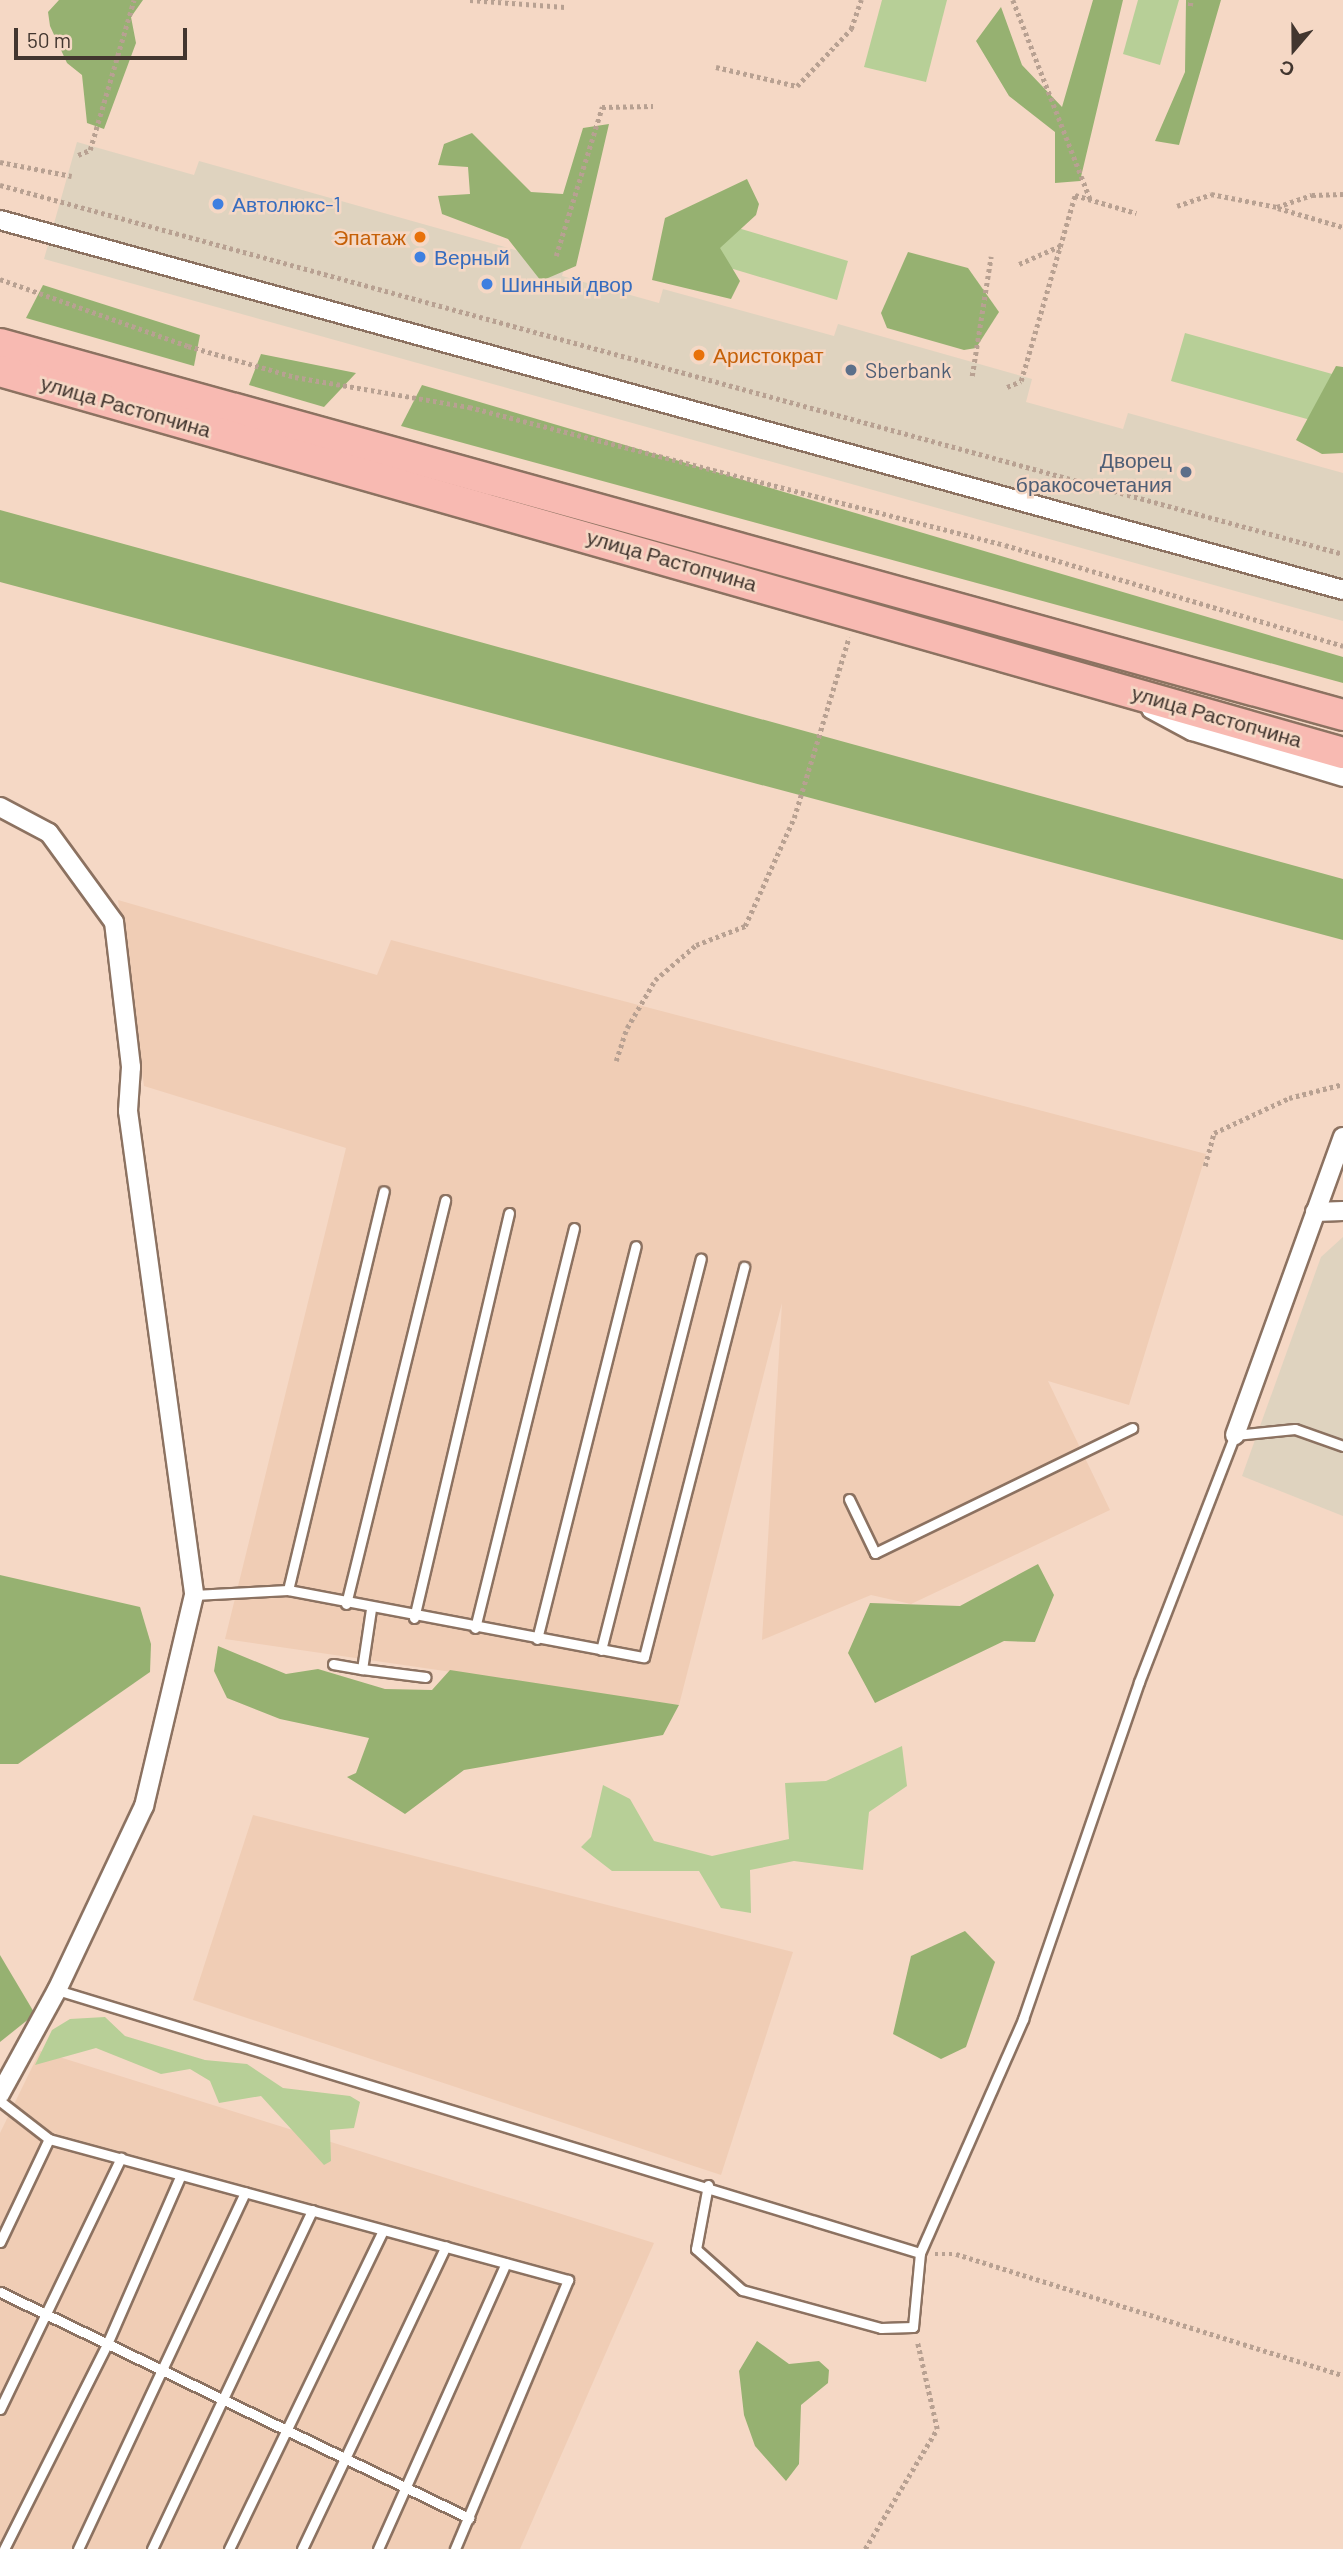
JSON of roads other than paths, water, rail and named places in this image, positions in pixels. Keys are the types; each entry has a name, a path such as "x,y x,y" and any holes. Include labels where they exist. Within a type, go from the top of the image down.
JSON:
{"highway":[{"name":"улица Растопчина","path":"0,344 1343,715"},
{"name":"улица Растопчина","path":"0,370 1343,753"}],"street":[{"path":"0,220 1343,590"},
{"path":"1101,682 1192,731 1343,777"},
{"path":"0,807 48,833 114,922 131,1068 128,1111 194,1595 144,1806 57,1990 1,2091"},
{"path":"1235,1435 1315,1212 1339,1165 1343,1137"},
{"path":"1315,1212 1343,1211"}],"lane":[{"path":"288,1590 384,1191"},
{"path":"346,1604 445,1200"},
{"path":"414,1618 509,1213"},
{"path":"475,1628 574,1228"},
{"path":"537,1639 636,1246"},
{"path":"601,1650 701,1259"},
{"path":"194,1595 288,1590 414,1618 644,1657 744,1267"},
{"path":"849,1499 875,1553 1132,1427"},
{"path":"708,2185 696,2249 741,2290 881,2328 913,2327 920,2253 1023,2019 1139,1682 1235,1435 1295,1429 1343,1446"},
{"path":"362,1669 371,1609"},
{"path":"332,1664 426,1677"},
{"path":"57,1990 708,2185 920,2253"},
{"path":"1,2091 49,2139 568,2280 455,2549"},
{"path":"0,2242 49,2139"},
{"path":"0,2409 121,2158"},
{"path":"4,2549 107,2344 181,2175"},
{"path":"78,2549 166,2372 245,2192"},
{"path":"152,2549 312,2210"},
{"path":"229,2549 290,2432 383,2230"},
{"path":"302,2549 446,2246"},
{"path":"378,2549 506,2263"},
{"path":"0,2292 469,2518"}],"place":[{"name":"Автолюкс-1","path":"218,204"},
{"name":"Эпатаж","path":"420,237"},
{"name":"Верный","path":"420,257"},
{"name":"Шинный двор","path":"487,284"},
{"name":"Аристократ","path":"699,355"},
{"name":"Sberbank","path":"851,370"},
{"name":"Дворец бракосочетания","path":"1186,472"}]}
